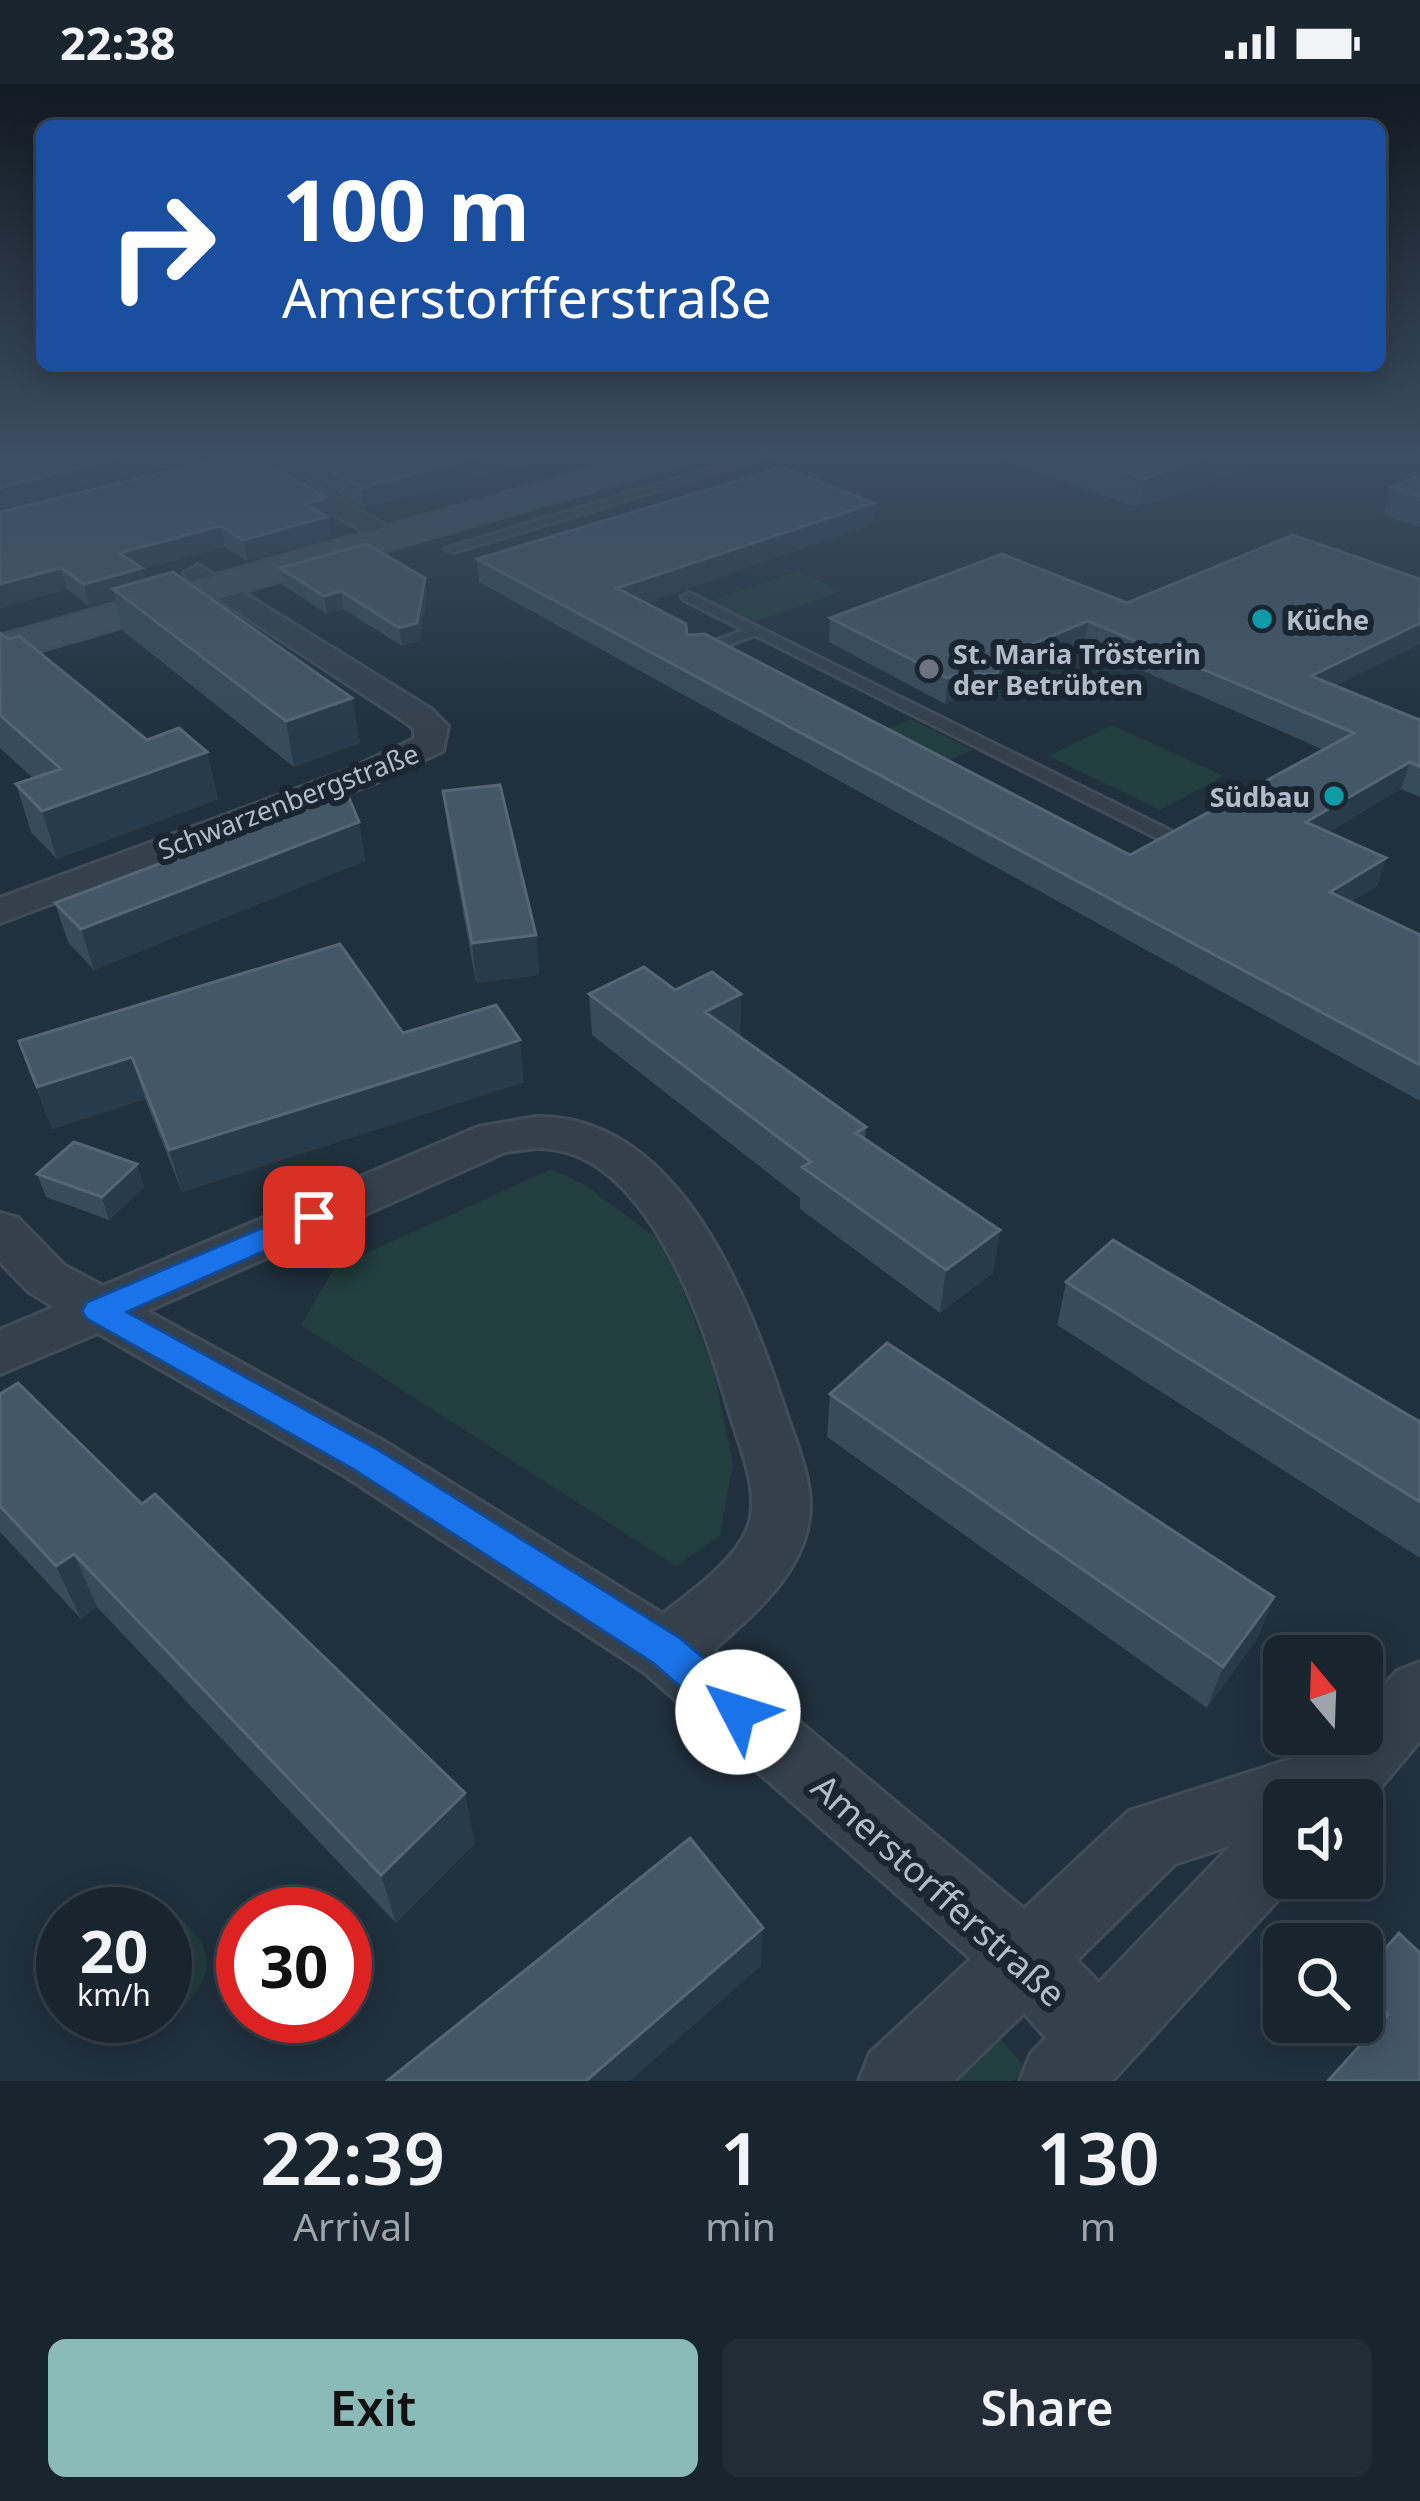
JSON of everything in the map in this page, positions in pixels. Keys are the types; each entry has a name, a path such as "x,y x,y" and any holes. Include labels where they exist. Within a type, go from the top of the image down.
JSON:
{"main road":[{"path":"0,649 300,548"},
{"path":"0,628 326,548"}],"street":[{"name":"Schwarzenbergstraße","path":"0,911 360,777 431,744 430,726 418,716 209,579"},
{"path":"0,1353 495,1138 550,1133 573,1136 600,1148 670,1214 697,1256 742,1360 778,1495 779,1526 762,1563 667,1651"},
{"name":"Amerstorfferstraße","path":"0,1231 46,1279 365,1459 667,1651 1025,1958 1078,2060"},
{"path":"1343,1779 1420,1693"},
{"path":"898,2081 1154,1836 1263,1807"},
{"path":"1078,2060 1263,1863"}],"lane":[{"path":"689,597 1172,839"},
{"path":"695,653 756,630"}],"green space":[{"path":"798,571 842,591 754,622 711,601"},
{"path":"911,719 973,750 932,768 871,736"},
{"path":"1112,725 1224,776 1160,810 1048,756"},
{"path":"551,1169 582,1183 664,1243 713,1367 733,1464 720,1536 676,1566 301,1325 334,1268"},
{"path":"192,1930 206,1953 207,1968 194,1995"},
{"path":"994,2032 1026,2068 1014,2081 946,2081"}],"building":[{"path":"0,548 137,548 119,553 142,568 84,584 61,568 0,584"},
{"path":"351,548 373,548 425,578 417,623 399,628 341,591 324,596 280,568"},
{"path":"513,548 737,548 617,588 686,624 687,635 705,634 1130,855 1354,733 1088,621 1003,656 997,674 960,673 948,678 830,618 1002,554 1127,603 1261,548 1331,548 1420,579 1420,623 1311,676 1420,720 1420,767 1410,762 1306,822 1386,858 1330,892 1420,935 1420,1065 477,559"},
{"path":"173,572 352,698 286,721 113,589"},
{"path":"0,633 9,639 19,636 147,740 179,728 207,752 42,811 16,784 61,769 0,715"},
{"path":"500,785 536,935 472,943 443,791"},
{"path":"347,793 359,822 81,929 55,903"},
{"path":"340,944 403,1033 496,1005 520,1040 169,1150 132,1057 37,1087 19,1041"},
{"path":"644,967 675,990 712,972 741,994 705,1012 866,1127 856,1133 1000,1230 946,1270 802,1167 811,1162 589,994"},
{"path":"74,1142 137,1164 102,1197 37,1174"},
{"path":"1113,1240 1420,1422 1420,1502 1066,1282"},
{"path":"887,1343 1274,1597 1223,1667 830,1394"},
{"path":"18,1383 142,1504 155,1494 465,1793 381,1875 74,1554 56,1566 0,1506 0,1394"},
{"path":"690,1838 763,1928 586,2081 387,2081"},
{"path":"1399,1933 1420,1953 1420,2081 1328,2081 1362,2043 1383,2043 1383,2020 1388,2014 1383,2009 1383,1951"}],"place":[{"name":"Küche","path":"1262,619"},
{"name":"St. Maria Trösterin der Betrübten","path":"929,669"},
{"name":"Südbau","path":"1334,796"}],"route":[{"path":"314,1217 98,1311 365,1459 667,1651 738,1712"}]}
